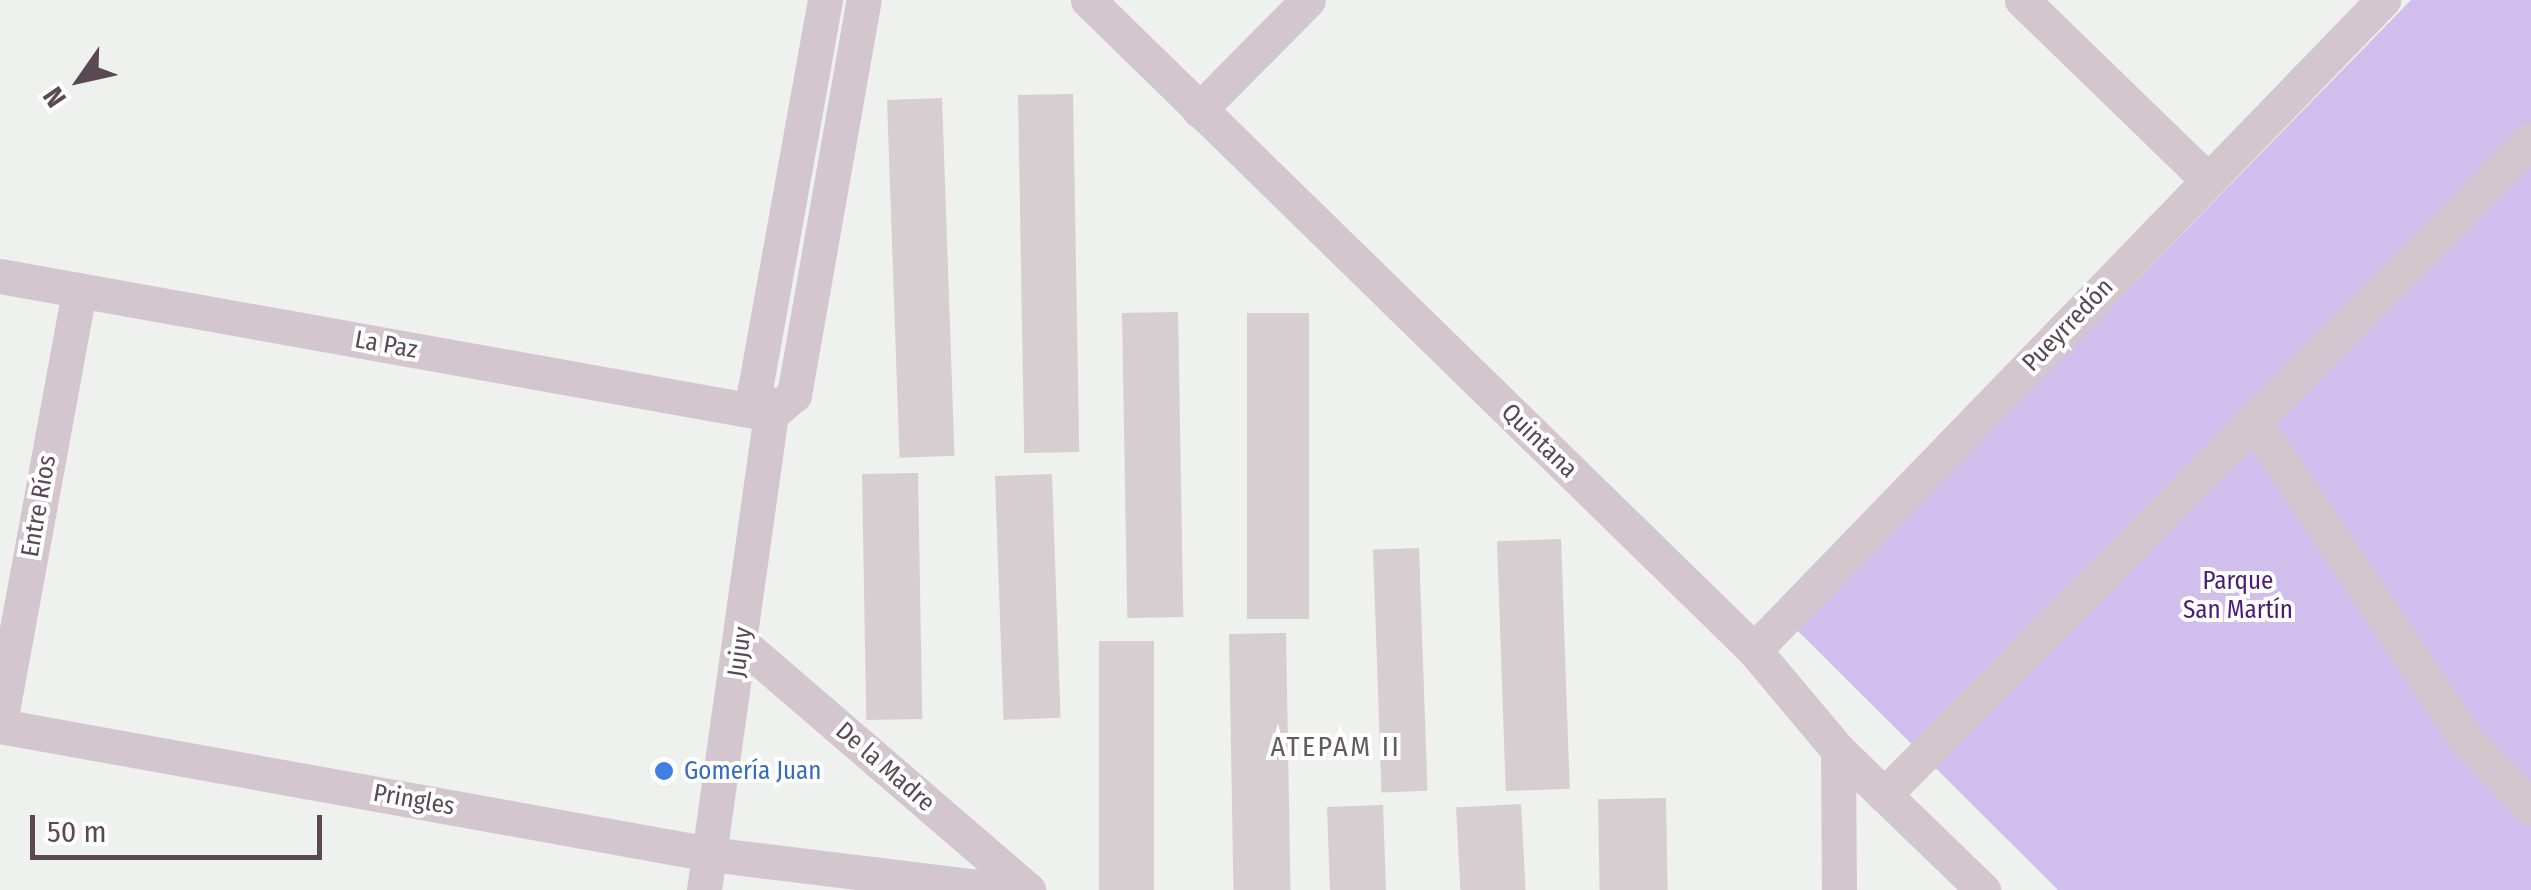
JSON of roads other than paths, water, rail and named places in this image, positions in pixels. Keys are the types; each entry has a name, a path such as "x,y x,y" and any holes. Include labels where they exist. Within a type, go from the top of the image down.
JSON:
{"street":[{"path":"825,0 755,389 772,414 794,396 864,0"},
{"name":"Quintana","path":"1088,0 1754,650 1838,750 1983,890"},
{"path":"1200,110 1308,0"},
{"path":"2022,0 2208,180"},
{"name":"Pueyrredón","path":"1754,650 2383,0"},
{"path":"1884,794 2531,140"},
{"name":"La Paz","path":"0,276 772,414"},
{"name":"Entre Ríos","path":"0,724 78,290"},
{"name":"Jujuy","path":"704,890 772,414"},
{"path":"2253,420 2466,739 2531,807"},
{"name":"De la Madre","path":"742,644 1028,890"},
{"name":"Pringles","path":"0,724 710,854"},
{"path":"1838,750 1839,890"},
{"path":"710,854 1004,890"}],"place":[{"name":"Gomería Juan","path":"664,771"}],"district":[{"name":"ATEPAM II","path":"1336,747"}],"park label":[{"name":"Parque San Martín","path":"2238,596"}]}
